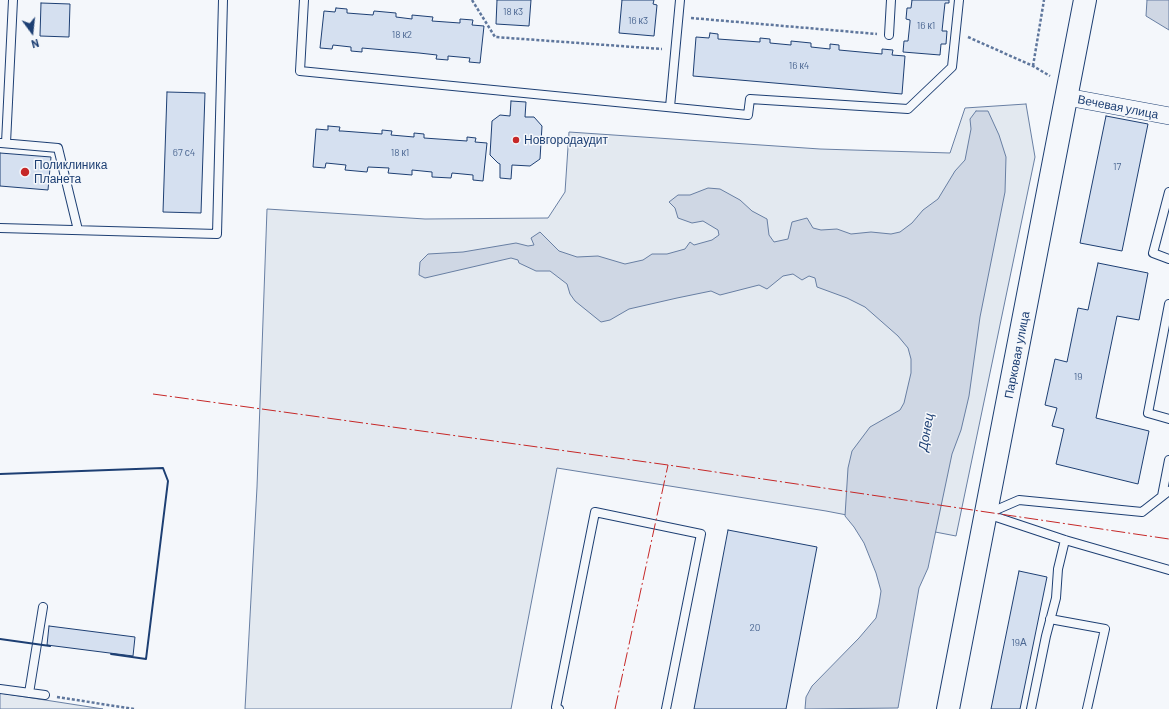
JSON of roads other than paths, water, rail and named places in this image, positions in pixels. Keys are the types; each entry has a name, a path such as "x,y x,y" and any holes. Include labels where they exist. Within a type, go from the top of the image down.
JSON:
{"street":[{"name":"Парковая улица","path":"948,709 1085,0"},
{"name":"Вечевая улица","path":"1068,90 1169,116"}],"lane":[{"path":"13,0 3,143 58,148 78,230"},
{"path":"0,228 217,234 223,0"},
{"path":"304,0 300,71 748,115 750,99 908,109 952,67 959,0"},
{"path":"670,107 680,0"},
{"path":"889,34 891,0"},
{"path":"1169,192 1153,253 1169,259"},
{"path":"1169,304 1148,414 1169,419"},
{"path":"986,514 1019,500 1142,512 1166,493 1169,460"},
{"path":"559,709 556,706 595,512 701,534 666,709"},
{"path":"986,514 1065,540 1169,570"},
{"path":"1031,709 1050,619 1056,598 1058,569 1065,540"},
{"path":"29,693 43,607"},
{"path":"1050,619 1105,629 1087,709"},
{"path":"0,689 45,695"}],"water":[{"path":"1147,0 1169,0 1169,30 1146,16"},
{"name":"Донец","path":"976,111 988,111 999,135 1006,157 1005,192 980,317 969,396 961,430 952,454 928,568 919,588 898,708 805,709 806,697 812,686 859,638 876,618 881,591 876,573 864,543 845,516 848,468 852,451 870,427 900,410 904,403 911,373 911,359 908,348 898,336 865,307 847,298 817,287 815,278 809,276 802,280 793,274 783,276 767,289 759,285 720,295 711,291 677,298 629,309 610,320 601,322 575,301 570,294 567,284 550,271 536,271 519,263 518,260 511,258 425,278 419,275 420,262 428,254 463,252 516,243 528,246 534,245 531,238 540,232 559,251 577,257 598,256 625,264 643,260 652,254 667,254 685,249 690,242 694,245 712,240 719,235 718,230 703,221 692,223 678,218 675,208 669,202 678,195 690,195 708,188 720,189 740,200 752,211 767,219 769,235 774,242 788,239 792,222 807,218 813,228 821,230 837,229 851,234 871,232 891,234 900,232 912,223 923,210 938,199 955,171 965,160 971,129 970,119"}],"place":[{"name":"Новгородаудит","path":"516,140"},
{"name":"Поликлиника Планета","path":"25,172"}]}
